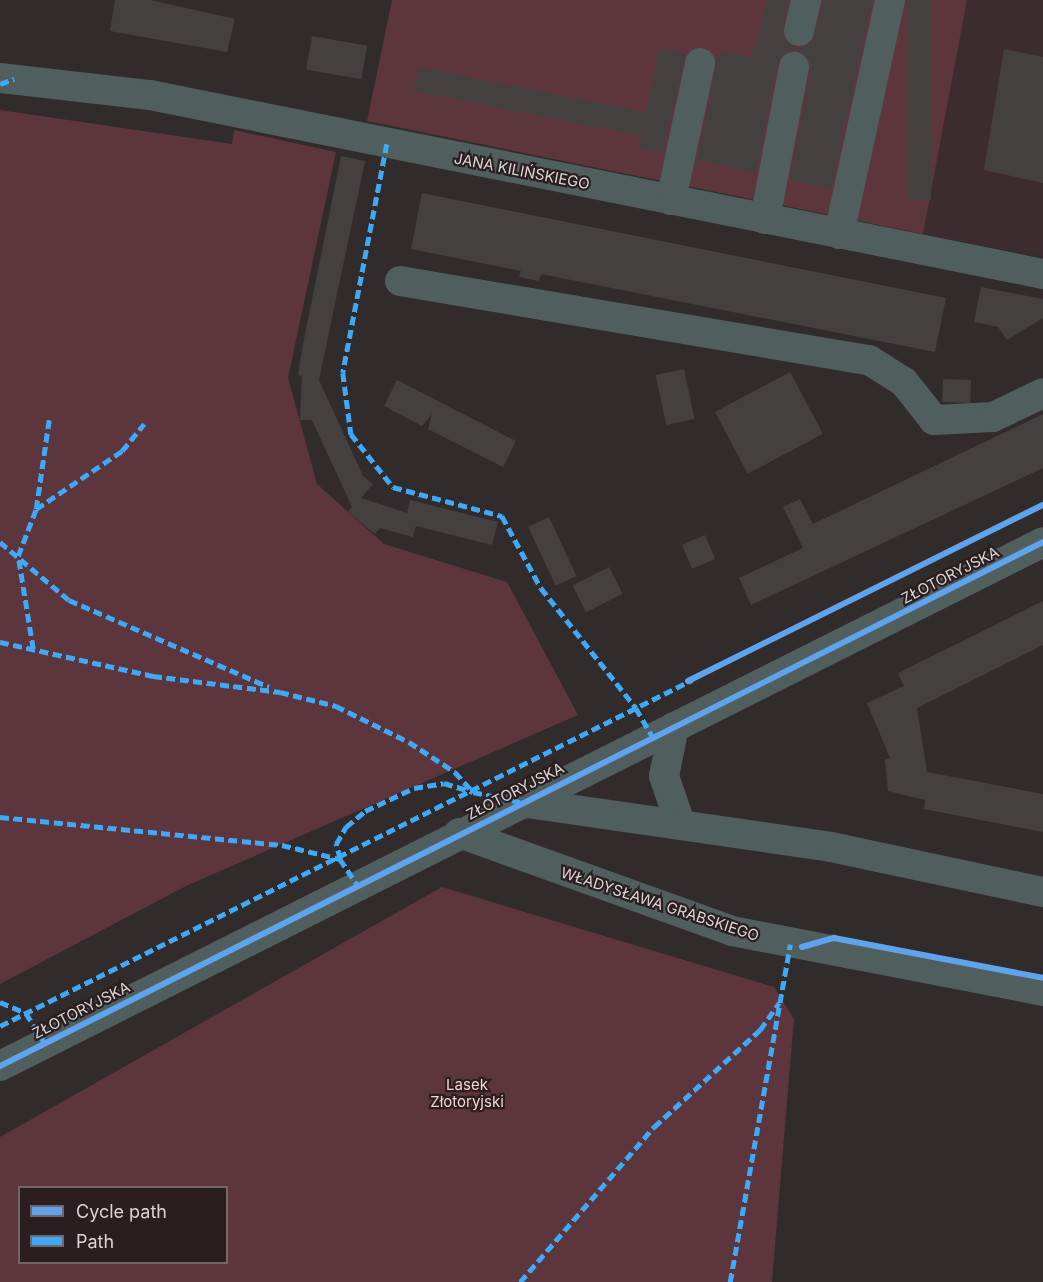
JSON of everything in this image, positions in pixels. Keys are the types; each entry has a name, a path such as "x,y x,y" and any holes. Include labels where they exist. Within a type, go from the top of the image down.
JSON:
{"street":[{"path":"799,31 806,0"},
{"path":"839,234 890,0"},
{"path":"671,200 700,63"},
{"path":"765,219 794,67"},
{"name":"JANA KILIŃSKIEGO","path":"0,78 150,95 1043,274"},
{"path":"400,281 869,360 904,382 934,420 993,417 1043,393"},
{"name":"ZŁOTORYJSKA","path":"0,1066 520,802 1043,542"},
{"path":"674,727 664,776 680,823"},
{"path":"520,802 680,823 831,847 1043,892"},
{"name":"WŁADYSŁAWA GRABSKIEGO","path":"459,833 732,931 1043,991"}],"shaded area":[{"path":"967,0 1043,0 1043,257 923,234"}],"green space":[{"path":"392,0 967,0 923,234 367,121"},
{"path":"0,110 232,144 234,130 336,152 288,378 317,484 384,544 507,582 578,715 186,886 0,984"},
{"name":"Lasek Złotoryjski","path":"442,887 774,987 794,1019 772,1282 0,1282 0,1137"}],"building":[{"path":"115,0 150,0 235,19 227,52 110,31"},
{"path":"766,0 788,0 782,36 796,48 812,42 823,0 872,0 831,189 790,180 811,70 810,61 798,50 788,51 777,63 756,173 697,160 717,60 721,51 751,57 753,46 757,47"},
{"path":"907,0 931,0 931,200 907,200"},
{"path":"312,36 367,46 361,79 306,69"},
{"path":"660,48 686,53 663,153 639,148 641,136 414,91 418,67 646,112"},
{"path":"1004,49 1043,57 1043,183 984,170"},
{"path":"341,156 365,161 319,380 363,476 373,484 361,498 407,513 410,500 498,522 492,545 416,526 413,537 380,528 375,534 348,512 352,507 312,420 300,420 302,376 298,375"},
{"path":"422,193 946,298 935,352 541,274 539,281 519,277 521,271 411,249"},
{"path":"981,287 1043,299 1043,318 1007,340 998,327 974,322"},
{"path":"684,369 695,419 666,425 656,375"},
{"path":"790,372 823,434 748,474 715,412"},
{"path":"943,379 971,380 970,403 942,402"},
{"path":"397,380 516,441 503,467 428,429 432,414 422,426 384,406"},
{"path":"1043,414 1043,468 751,605 739,578 803,548 783,507 800,499 813,524"},
{"path":"549,517 576,576 556,586 528,527"},
{"path":"705,535 715,559 692,569 682,545"},
{"path":"609,567 623,594 586,612 572,586"},
{"path":"1043,601 1043,645 917,708 927,772 1043,794 1043,832 924,809 925,800 888,791 885,760 890,758 867,703 904,686 898,673"}],"marked path":[{"path":"0,84 14,79"},
{"path":"387,144 343,373 351,434 393,487 502,516 541,588 636,708 652,736"},
{"path":"33,649 18,556 36,509 49,420"},
{"path":"36,509 122,451 144,424"},
{"path":"0,542 69,600 269,687"},
{"path":"0,642 153,676 280,692 336,706 409,742 455,772 473,792 520,802"},
{"path":"0,1026 692,680"},
{"path":"340,859 336,844 346,827 365,811 414,788 444,783 473,792"},
{"path":"0,817 282,845 340,859 357,884"},
{"path":"730,1282 790,944"},
{"path":"0,1002 26,1013 44,1042"},
{"path":"520,1282 654,1127 760,1030 779,1003"}],"cycle path":[{"path":"688,681 1043,505"},
{"path":"0,1066 1043,542"},
{"path":"802,947 834,938 1043,978"}]}
